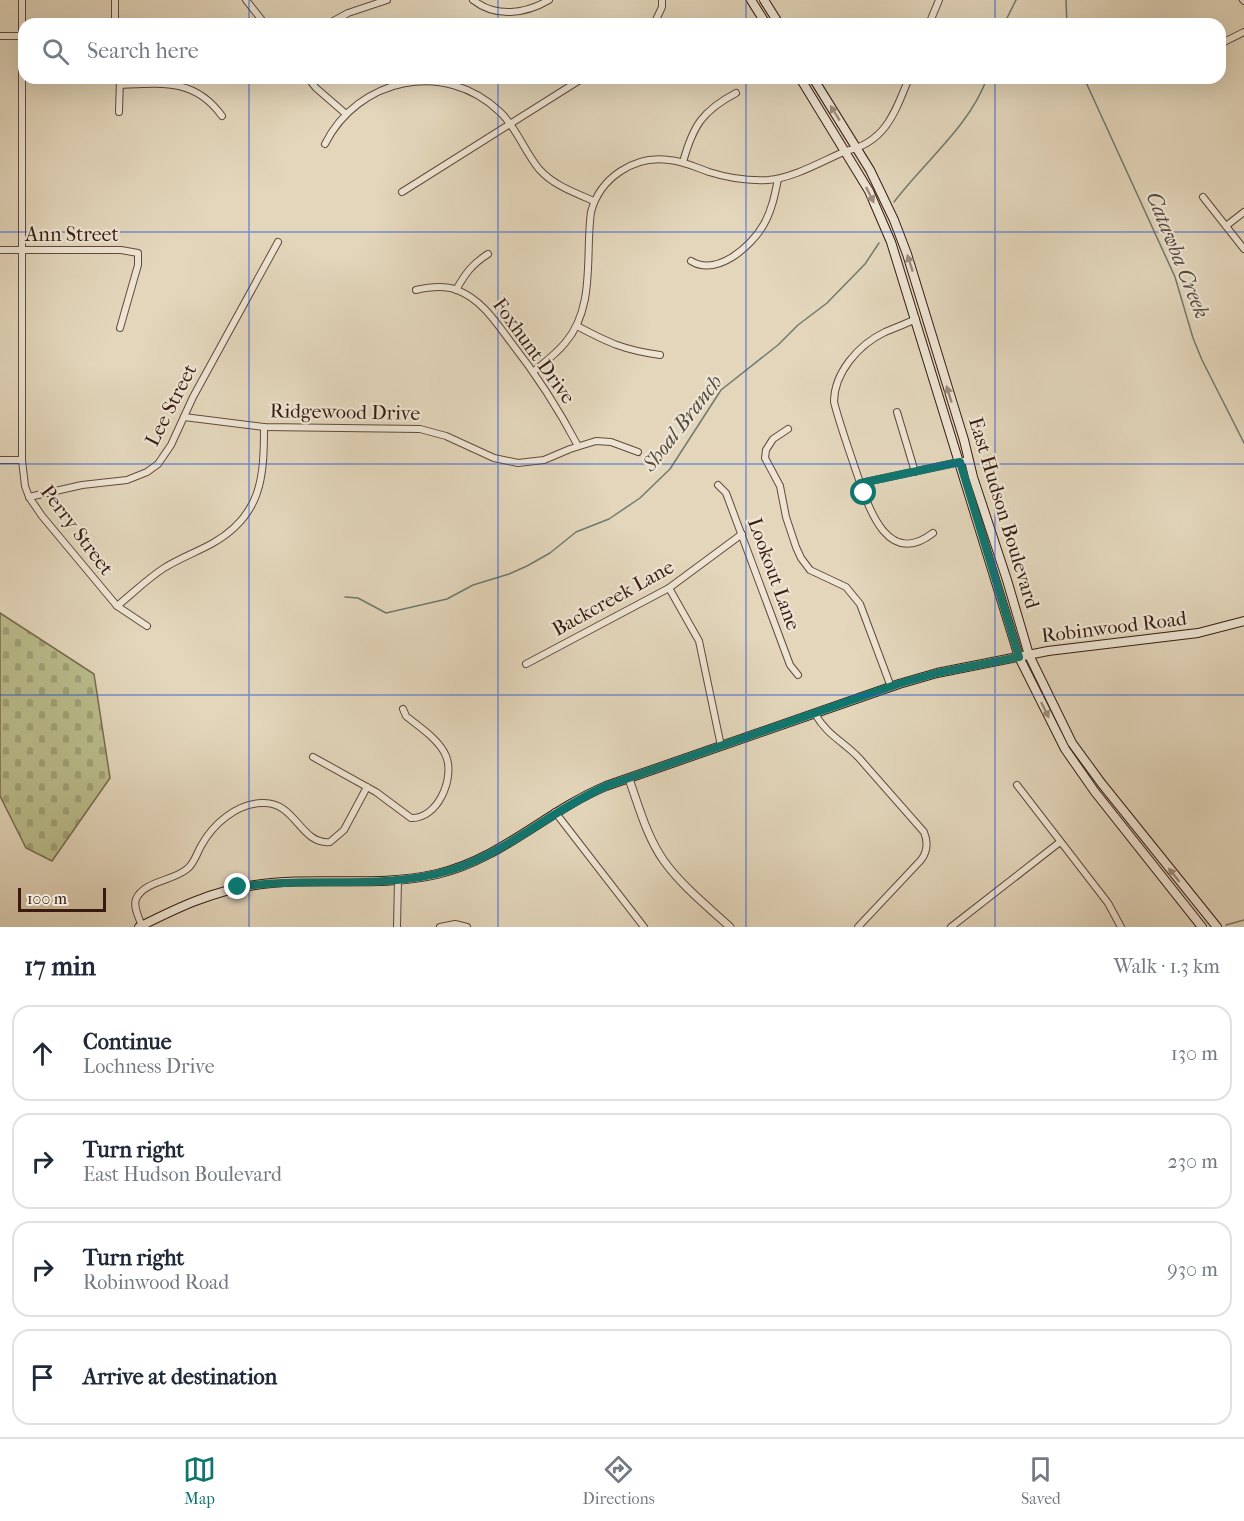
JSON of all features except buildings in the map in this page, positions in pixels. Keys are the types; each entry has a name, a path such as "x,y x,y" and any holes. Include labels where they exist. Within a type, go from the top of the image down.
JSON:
{"main road":[{"path":"751,0 762,18"},
{"path":"764,0 775,18"},
{"name":"East Hudson Boulevard","path":"804,84 869,191 891,242 1017,611 1029,655 1072,743 1102,784 1217,927"},
{"name":"East Hudson Boulevard","path":"817,84 857,148 894,220 907,254 927,319 1019,657 1065,749 1102,801 1202,927"},
{"path":"916,319 927,319"},
{"name":"Robinwood Road","path":"141,926 185,904 238,887 274,883 398,880 445,872 485,856 518,838 555,812 588,794 891,687 937,673 1076,646 1198,633 1244,621"}],"street":[{"name":"Perry Street","path":"22,0 22,18"},
{"path":"115,0 115,18"},
{"path":"246,0 260,18"},
{"path":"340,18 387,0"},
{"path":"472,0 490,9 516,12 531,9 549,0"},
{"path":"657,18 662,7 662,0"},
{"path":"932,18 939,0"},
{"path":"1226,41 1244,32"},
{"path":"0,36 18,36"},
{"name":"Perry Street","path":"23,84 22,471 28,497 117,606 147,626"},
{"path":"119,112 120,84"},
{"path":"168,84 188,87 203,95 222,116"},
{"path":"313,84 346,114"},
{"path":"325,144 346,114 367,98 392,86 410,84"},
{"path":"451,84 474,94 500,111 541,171 560,186 594,201"},
{"path":"402,192 573,84"},
{"path":"534,371 565,344 577,326 586,295 590,220 594,201 611,178 633,164 658,159 683,162 735,178 778,179 857,148 876,138 895,111 906,84"},
{"path":"683,162 697,124 710,109 736,93"},
{"path":"691,261 703,266 717,264 730,258 749,244 757,235 770,211 778,179"},
{"path":"1203,197 1244,249"},
{"path":"1226,226 1244,212"},
{"name":"Lee Street","path":"28,497 72,486 127,480 147,472 165,455 193,397 278,242"},
{"name":"Ann Street","path":"0,250 121,250 138,253 138,265 120,328"},
{"path":"456,290 467,271 475,262 488,254"},
{"name":"Foxhunt Drive","path":"416,290 440,287 456,290 487,310 534,371 560,411 578,446"},
{"path":"916,319 886,332 864,346 842,371 834,389 834,402 876,522 891,537 902,542 922,541 933,533"},
{"path":"577,326 630,351 660,355"},
{"path":"897,412 915,472"},
{"name":"Ridgewood Drive","path":"184,417 264,427 420,429 453,439 494,458 518,463 544,460 578,446 604,441 638,452"},
{"path":"117,606 162,570 222,537 247,512 258,494 261,479 264,427"},
{"path":"788,429 773,439 766,450 765,458 780,486 786,517 796,547 810,570 846,587 860,604 891,687"},
{"path":"0,460 22,460"},
{"path":"861,483 964,461"},
{"name":"Lookout Lane","path":"718,485 726,493 790,665 798,675"},
{"name":"Backcreek Lane","path":"526,664 669,588 742,534"},
{"path":"669,588 699,641 721,746"},
{"path":"313,757 368,787 411,818 418,818 435,805 443,795 447,780 445,754 432,737 406,716 403,709"},
{"path":"814,714 831,735 859,758 926,837 925,854 858,927"},
{"path":"629,779 644,821 664,861 691,892 730,927"},
{"path":"1017,785 1108,903 1121,927"},
{"path":"141,926 135,903 139,896 155,884 187,869 211,829 229,815 252,804 270,803 290,813 313,839 330,842 344,830 368,787"},
{"path":"555,812 644,927"},
{"path":"951,927 1060,842"},
{"path":"397,927 398,880"},
{"path":"440,927 455,924 467,927"}],"green space":[{"path":"0,613 94,674 110,778 52,861 26,848 0,796"}],"waterway":[{"name":"Shoal Branch","path":"1007,18 1016,0"},
{"name":"Catawba Creek","path":"1066,0 1067,18"},
{"name":"Shoal Branch","path":"894,202 958,128 970,112 984,84"},
{"name":"Catawba Creek","path":"1087,84 1175,277 1202,360 1244,443"},
{"name":"Shoal Branch","path":"345,597 358,598 386,613 447,599 473,585 527,566 550,553 576,532 609,519 640,498 670,469 721,390 827,303 865,264 879,243"},
{"path":"1226,925 1244,920"}],"route":[{"path":"238,887 274,883 398,880 452,870 499,849 570,803 606,786 898,684 937,673 1019,657 960,462 861,483 864,493"}]}
